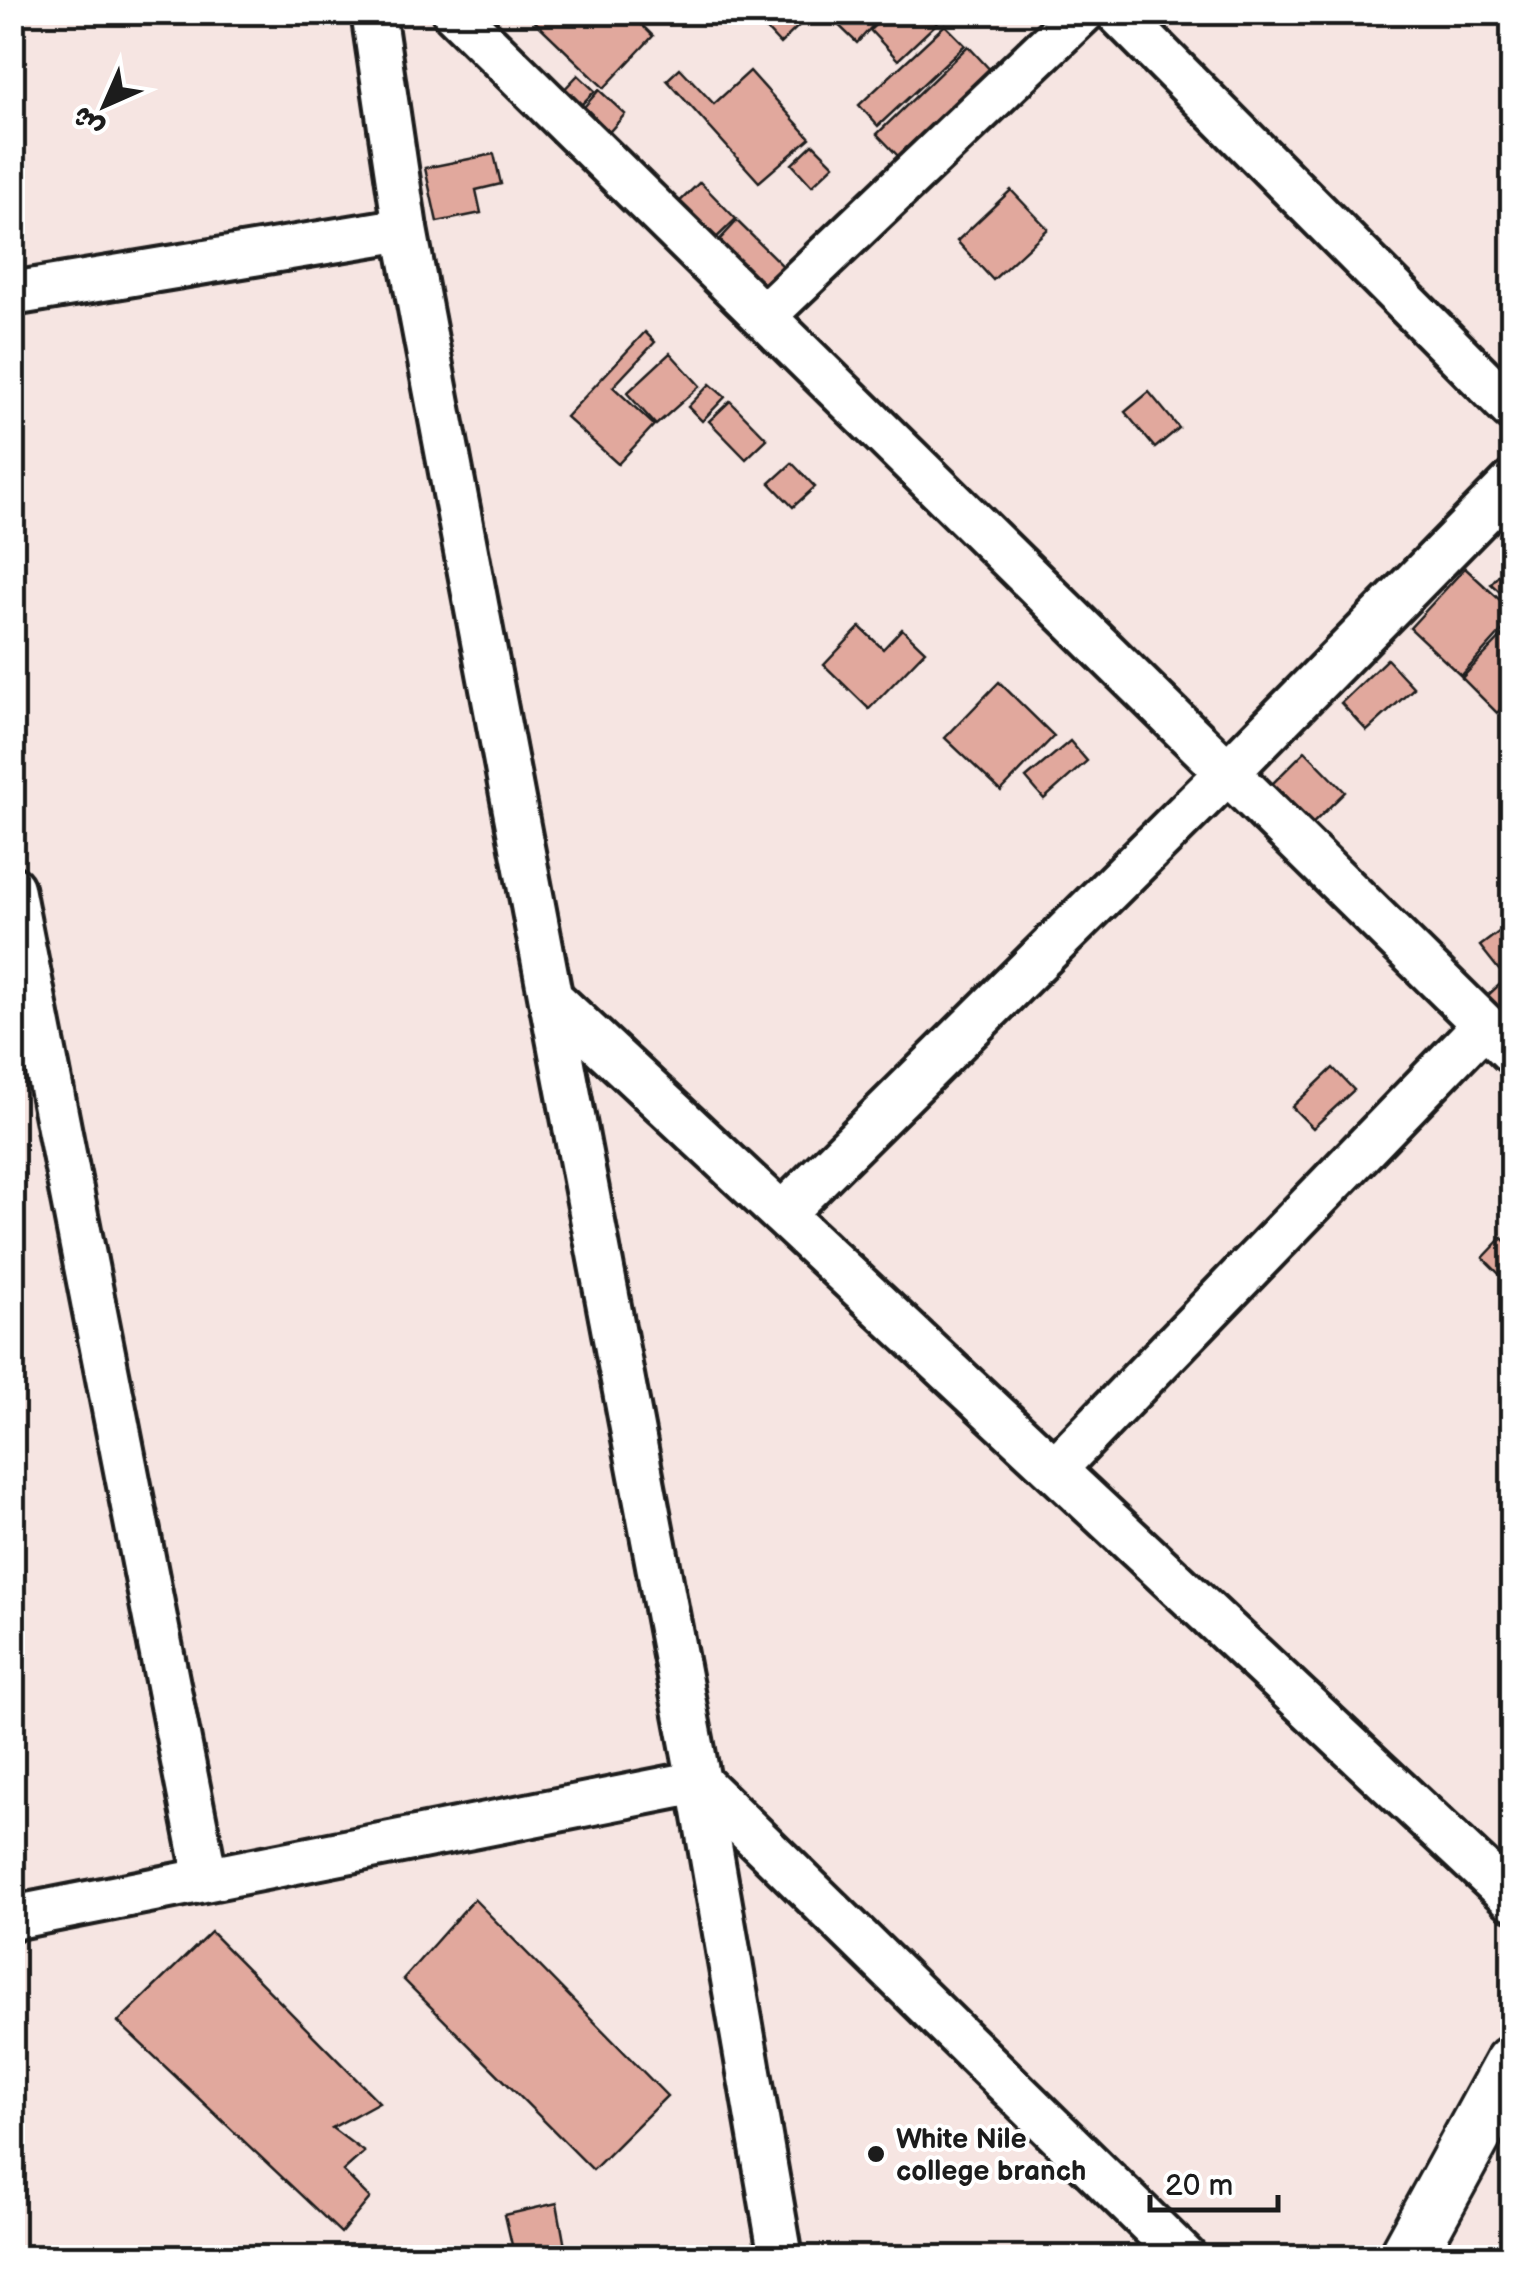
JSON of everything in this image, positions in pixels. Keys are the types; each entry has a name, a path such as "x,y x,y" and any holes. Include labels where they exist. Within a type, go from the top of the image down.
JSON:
{"main road":[{"path":"1406,2258 1512,2064"}],"street":[{"path":"373,12 405,229 699,1782 782,2258"},
{"path":"454,12 1498,1039 1056,1470"},
{"path":"764,316 1083,12"},
{"path":"1117,12 1512,409"},
{"path":"12,294 405,229"},
{"path":"782,1214 1228,772 1512,483"},
{"path":"12,888 206,1880"},
{"path":"551,998 1512,1898"},
{"path":"12,1918 699,1782"},
{"path":"699,1782 1185,2258"}],"building":[{"path":"525,12 629,12 653,36 604,88"},
{"path":"750,12 813,12 780,44"},
{"path":"825,12 885,12 857,43"},
{"path":"889,12 949,12 898,60 870,30"},
{"path":"945,25 965,45 878,126 859,105"},
{"path":"968,46 992,72 901,159 877,134"},
{"path":"680,68 714,104 750,71 810,138 759,182 667,80"},
{"path":"578,75 595,91 574,112 558,96"},
{"path":"599,90 625,114 604,138 577,115"},
{"path":"813,144 834,165 812,186 792,164"},
{"path":"494,154 501,184 476,190 481,213 437,222 425,168"},
{"path":"700,182 736,219 709,245 673,208"},
{"path":"1011,190 1048,229 993,280 957,241"},
{"path":"737,221 784,267 759,294 712,248"},
{"path":"645,332 655,342 613,387 654,425 618,464 566,417"},
{"path":"670,353 700,386 656,425 627,393"},
{"path":"710,384 725,397 702,421 688,407"},
{"path":"1149,392 1179,428 1155,448 1125,412"},
{"path":"730,401 767,439 746,459 709,421"},
{"path":"792,463 815,487 793,507 770,483"},
{"path":"1512,559 1512,603 1491,584"},
{"path":"1465,568 1512,611 1512,620 1461,676 1410,628"},
{"path":"1512,626 1512,698 1497,713 1462,678"},
{"path":"860,627 883,649 902,629 925,651 869,709 824,665"},
{"path":"1387,659 1414,688 1367,731 1341,703"},
{"path":"999,682 1054,736 1001,791 945,738"},
{"path":"1070,741 1087,761 1044,799 1026,778"},
{"path":"1305,751 1345,792 1299,837 1259,797"},
{"path":"1511,923 1512,959 1499,970 1480,946"},
{"path":"1512,973 1512,1026 1486,997"},
{"path":"1333,1068 1354,1090 1313,1128 1292,1107"},
{"path":"1502,1238 1512,1249 1512,1264 1501,1276 1483,1258"},
{"path":"474,1899 667,2096 593,2170 403,1979"},
{"path":"211,1932 379,2102 332,2128 364,2152 343,2171 370,2198 341,2233 118,2022"},
{"path":"557,2203 567,2258 515,2258 505,2215"}],"place":[{"name":"White Nile college branch","path":"876,2154"}]}
